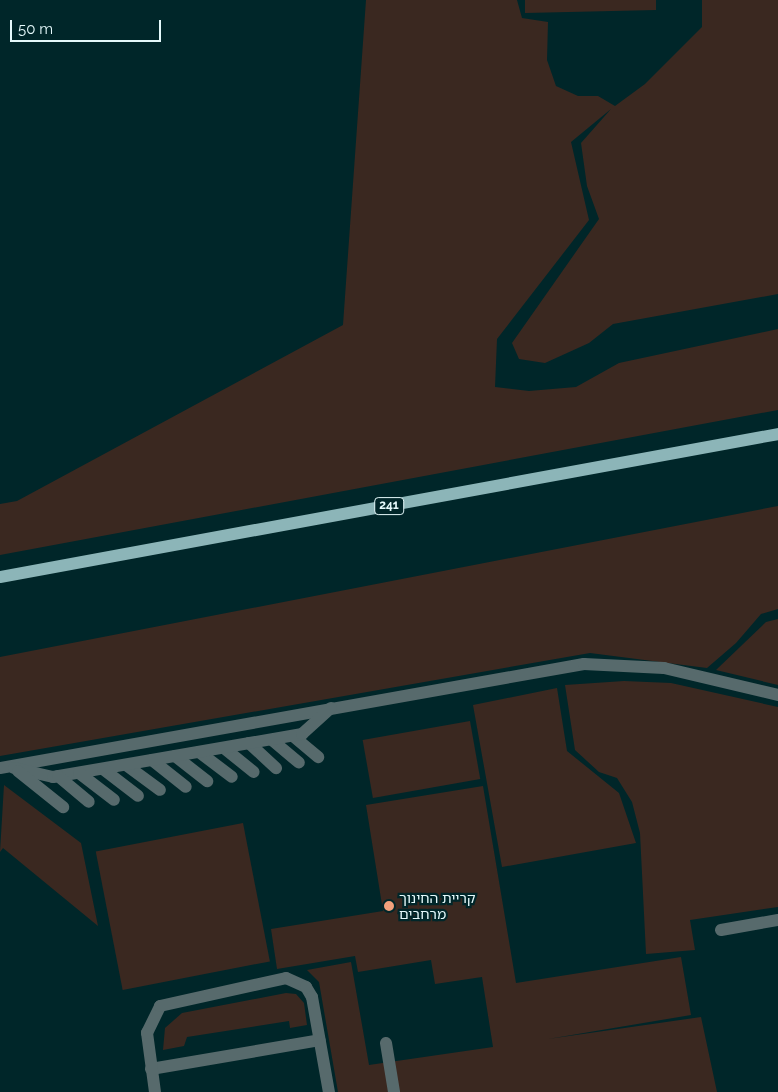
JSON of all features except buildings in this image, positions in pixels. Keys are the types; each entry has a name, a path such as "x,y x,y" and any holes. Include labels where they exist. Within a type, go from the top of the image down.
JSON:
{"main road":[{"name":"241","path":"0,577 778,434"}],"street":[{"path":"7,768 332,707 584,664 664,668 778,695"},
{"path":"7,768 58,776 272,740 302,734 332,707"},
{"path":"293,736 318,757"},
{"path":"272,740 299,763"},
{"path":"249,743 276,768"},
{"path":"224,748 254,772"},
{"path":"199,752 232,777"},
{"path":"174,756 206,781"},
{"path":"152,760 186,787"},
{"path":"126,765 160,790"},
{"path":"7,768 64,807"},
{"path":"103,769 138,796"},
{"path":"79,773 114,800"},
{"path":"58,776 89,802"},
{"path":"721,930 778,920"},
{"path":"155,1092 147,1034 160,1006 286,978 306,987 312,996 329,1092"},
{"path":"151,1069 320,1040"},
{"path":"386,1043 394,1092"}],"shaded area":[{"path":"366,0 517,0 522,18 548,22 547,60 556,86 578,96 598,96 615,106 645,84 702,27 702,0 778,0 778,294 613,324 589,343 545,363 519,359 512,343 599,219 587,186 581,143 611,109 571,142 589,220 497,339 495,387 529,391 576,387 619,363 778,329 778,410 0,555 0,504 17,501 343,325"},
{"path":"525,0 656,0 656,10 525,13"},
{"path":"778,506 778,609 761,614 736,643 707,668 590,653 0,756 0,657"},
{"path":"778,619 778,685 716,670 766,622"},
{"path":"624,681 671,683 778,707 778,907 690,920 695,950 646,954 640,833 632,802 617,778 599,772 575,750 565,685"},
{"path":"557,688 567,751 619,793 636,843 502,867 473,705"},
{"path":"470,721 480,779 373,798 363,740"},
{"path":"4,785 81,843 98,926 3,848 0,852"},
{"path":"483,786 516,983 681,957 691,1015 548,1039 701,1017 717,1092 338,1092 319,982 307,970 351,962 369,1065 493,1047 482,977 435,984 431,960 358,972 355,956 277,969 271,929 383,911 366,805"},
{"path":"243,823 270,961 123,990 96,852"},
{"path":"286,993 296,994 304,1003 307,1025 290,1028 289,1021 187,1037 184,1046 163,1050 165,1028 182,1013"}],"place":[{"name":"קריית החינוך מרחבים","path":"389,906"}]}
